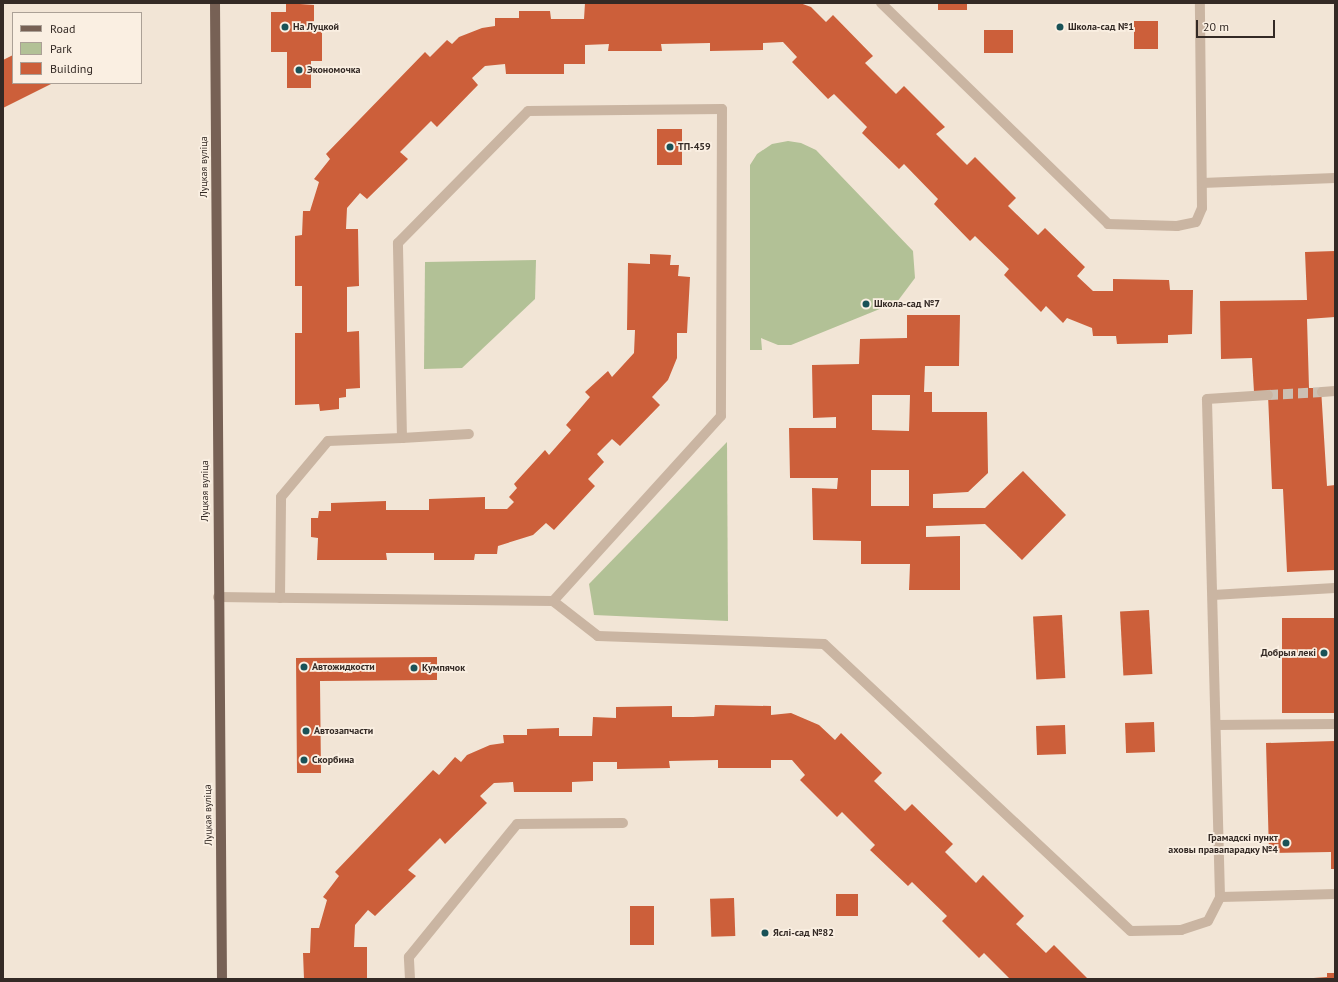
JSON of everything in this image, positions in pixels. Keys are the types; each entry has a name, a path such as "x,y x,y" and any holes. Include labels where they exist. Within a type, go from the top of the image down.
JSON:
{"main road":[{"name":"Луцкая вуліца","path":"215,3 218,597 222,979"}],"lane":[{"path":"881,3 1108,224 1177,226 1196,222 1202,208 1200,3"},
{"path":"402,438 398,243 528,111 722,108 721,416 553,601"},
{"path":"1202,183 1335,178"},
{"path":"1322,392 1335,391"},
{"path":"218,597 553,601 598,636 824,644 1131,931 1181,930 1208,921 1220,897 1207,399 1268,395"},
{"path":"280,598 281,496 328,441 469,434"},
{"path":"1213,595 1335,588"},
{"path":"1216,725 1335,724"},
{"path":"410,979 408,957 517,824 623,823"},
{"path":"1220,897 1335,894"}],"green space":[{"path":"788,141 801,143 816,150 913,251 915,278 897,302 791,345 778,345 761,338 762,350 750,350 750,165 757,154 772,144"},
{"path":"536,260 535,299 462,368 424,369 425,262"},
{"path":"727,442 728,621 594,615 589,584"}],"building":[{"path":"286,3 314,5 314,30 322,30 322,61 311,61 311,88 287,88 287,52 271,52 271,12 286,12"},
{"path":"585,3 800,3 811,7 826,22 833,15 873,56 865,63 896,94 904,86 945,127 936,134 967,165 975,157 1016,198 1008,206 1038,235 1045,228 1085,267 1077,276 1093,291 1113,291 1113,279 1169,280 1170,290 1193,290 1192,334 1168,335 1168,343 1117,344 1116,336 1093,336 1092,328 1067,318 1063,323 1046,306 1041,312 1004,275 1009,269 975,236 970,241 934,204 938,199 904,164 899,169 862,133 867,127 834,94 828,99 792,62 797,57 783,42 763,43 763,50 710,51 710,43 661,44 662,51 608,51 609,44 585,45 585,64 564,64 564,74 506,74 505,64 485,66 472,78 478,85 437,127 431,121 400,152 408,159 367,199 360,193 347,208 346,229 358,229 359,286 347,287 347,332 359,331 360,388 346,389 346,397 339,398 339,409 320,411 319,404 295,405 295,333 302,333 302,286 295,286 295,236 302,235 303,211 310,211 319,182 314,179 330,159 326,154 425,52 430,57 447,40 452,44 459,37 482,28 495,26 495,18 519,18 519,11 550,11 551,19 584,19"},
{"path":"938,3 967,3 967,10 938,10"},
{"path":"1134,21 1158,21 1158,49 1134,49"},
{"path":"984,30 1013,30 1013,53 984,53"},
{"path":"12,56 12,84 51,84 3,108 3,60"},
{"name":"ТП-459","path":"657,129 682,129 682,165 657,165"},
{"path":"1335,251 1335,317 1307,319 1309,388 1321,388 1327,486 1335,485 1335,570 1287,572 1283,489 1272,489 1268,395 1254,392 1252,358 1221,359 1220,301 1307,300 1305,252"},
{"path":"650,254 671,255 670,265 679,265 678,276 690,277 687,333 677,333 677,358 668,380 652,397 660,405 620,446 612,439 597,454 604,462 588,479 595,486 554,530 546,523 533,535 498,546 497,554 475,554 474,560 434,560 434,553 386,553 387,560 317,560 318,538 311,537 311,518 318,518 319,511 331,511 331,503 386,501 386,510 429,510 429,499 485,497 485,509 507,509 514,502 509,497 517,488 514,484 545,450 549,455 571,430 566,425 590,397 585,392 608,371 612,377 634,353 635,330 627,330 628,263 650,264"},
{"path":"907,315 960,315 959,366 925,366 924,392 932,392 932,412 987,412 988,473 968,492 933,494 933,508 985,508 1023,471 1066,515 1022,560 985,524 926,526 926,537 960,536 960,590 909,590 910,564 861,564 861,541 813,540 812,488 837,489 838,478 790,478 789,428 836,428 836,417 813,418 812,365 859,364 860,339 907,338","holes":["872,395 910,395 909,431 872,430","871,470 909,470 909,506 871,506"]},
{"path":"1149,610 1152,674 1123,675 1120,612"},
{"path":"1062,615 1065,678 1036,679 1033,617"},
{"path":"1282,618 1335,618 1335,713 1282,713"},
{"path":"437,657 437,680 320,681 321,773 297,773 296,658"},
{"path":"715,705 771,706 771,715 791,713 819,725 835,740 841,733 882,773 874,781 905,811 912,804 953,844 945,852 976,883 983,875 1024,916 1016,924 1046,953 1054,945 1088,979 1010,979 984,953 979,958 942,921 947,916 912,882 908,886 870,850 875,845 842,812 837,817 800,780 805,775 792,760 771,760 771,768 718,768 718,760 669,761 670,768 617,769 617,762 593,762 593,781 572,782 572,792 514,792 513,782 494,783 480,796 487,803 445,844 440,838 408,870 416,876 375,916 368,910 355,925 354,947 367,947 367,979 304,979 303,953 310,953 311,928 319,928 327,900 323,897 339,876 335,872 433,770 439,775 455,757 461,762 467,755 490,745 504,743 503,735 527,735 527,729 559,728 559,736 592,736 593,717 616,718 616,707 672,706 672,717 693,717 714,716"},
{"path":"1154,722 1155,752 1126,753 1125,723"},
{"path":"1065,725 1066,754 1037,755 1036,726"},
{"path":"1335,741 1335,869 1331,869 1331,852 1269,853 1266,743"},
{"path":"836,894 858,894 858,916 836,916"},
{"path":"734,898 735,936 711,937 710,899"},
{"path":"630,906 654,906 654,945 630,945"},
{"path":"1327,973 1335,973 1335,979 1300,979 1327,977"}],"tunnel":[{"path":"1268,395 1322,392"}],"place":[{"name":"На Луцкой","path":"285,27"},
{"name":"Школа-сад №1","path":"1060,27"},
{"name":"Экономочка","path":"299,70"},
{"name":"ТП-459","path":"670,147"},
{"name":"Школа-сад №7","path":"866,304"},
{"name":"Добрыя лекі","path":"1324,653"},
{"name":"Автожидкости","path":"304,667"},
{"name":"Кумпячок","path":"414,668"},
{"name":"Автозапчасти","path":"306,731"},
{"name":"Скорбина","path":"304,760"},
{"name":"Грамадскі пункт аховы правапарадку №4","path":"1286,843"},
{"name":"Яслі-сад №82","path":"765,933"}]}
